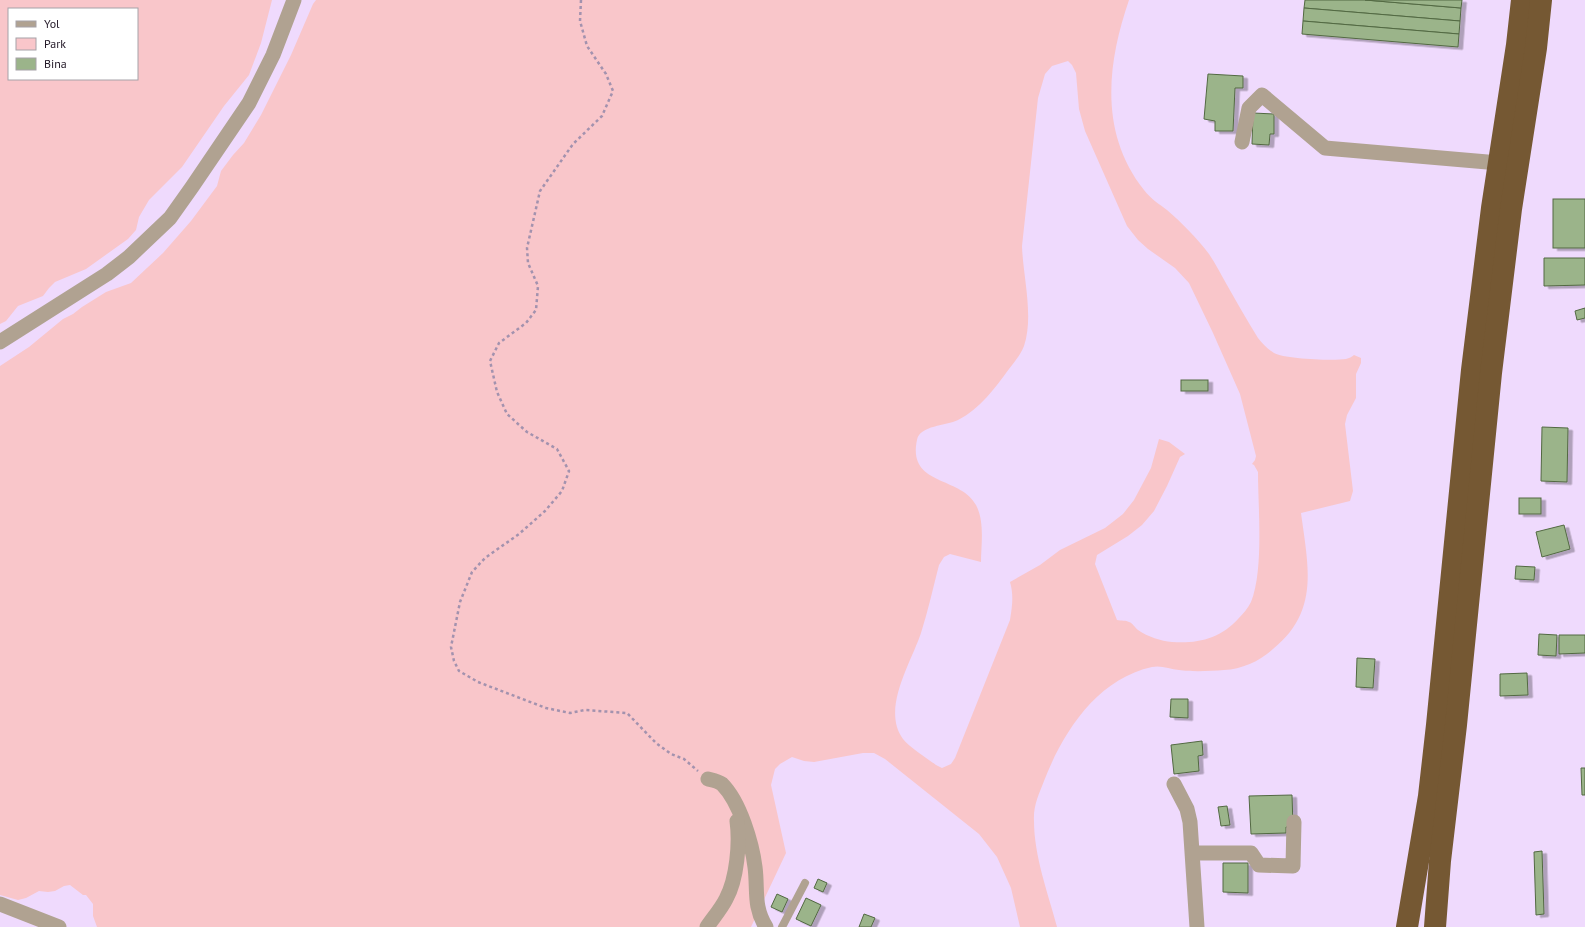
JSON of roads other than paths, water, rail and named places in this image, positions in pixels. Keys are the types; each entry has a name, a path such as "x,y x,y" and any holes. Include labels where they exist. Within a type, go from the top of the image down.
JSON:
{"highway":[{"path":"1407,927 1429,796 1438,725 1472,370 1522,0"},
{"path":"1435,927 1440,861 1456,725 1490,373 1511,209 1536,48 1541,0"}],"street":[{"path":"0,342 107,274 129,257 170,218 197,181 248,103 273,56 294,0"},
{"path":"1242,142 1249,108 1262,95 1325,148 1499,163"},
{"path":"708,779 721,783 734,802 742,821 752,851 755,867 757,910 766,927"},
{"path":"1174,784 1187,809 1190,822 1197,927"},
{"path":"707,927 726,898 734,876 738,844 734,802"},
{"path":"1193,853 1251,853 1259,865 1293,866 1294,822"},
{"path":"0,904 59,927"}],"lane":[{"path":"782,927 805,883"}]}
